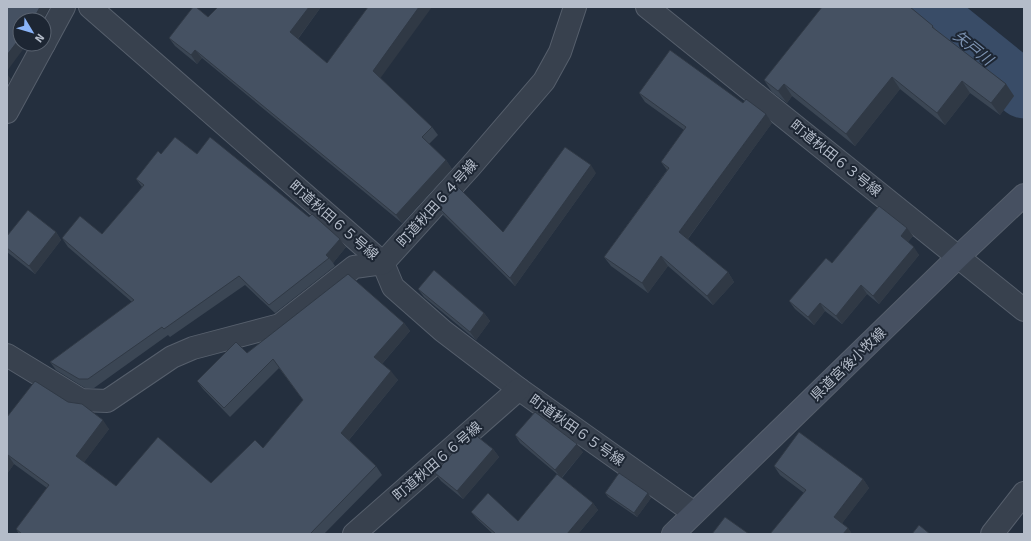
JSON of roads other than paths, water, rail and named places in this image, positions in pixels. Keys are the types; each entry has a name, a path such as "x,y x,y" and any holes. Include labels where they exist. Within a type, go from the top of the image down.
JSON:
{"main road":[{"name":"県道宮後小牧線","path":"673,534 958,257 1024,195"}],"street":[{"path":"52,29 64,7"},
{"name":"町道秋田６５号線","path":"90,7 383,263 393,287 443,331 519,389 694,513"},
{"name":"町道秋田６４号線","path":"383,263 471,166 544,81 560,52 575,7"},
{"name":"町道秋田６３号線","path":"647,7 760,87 958,257 1024,310"},
{"path":"7,112 40,52"},
{"path":"7,355 81,400 107,401 172,357 192,348 280,325 354,267 383,263"},
{"name":"町道秋田６６号線","path":"354,534 519,389"},
{"path":"992,534 1024,493"}],"waterway":[{"name":"矢戸川","path":"921,7 1024,90"}]}
